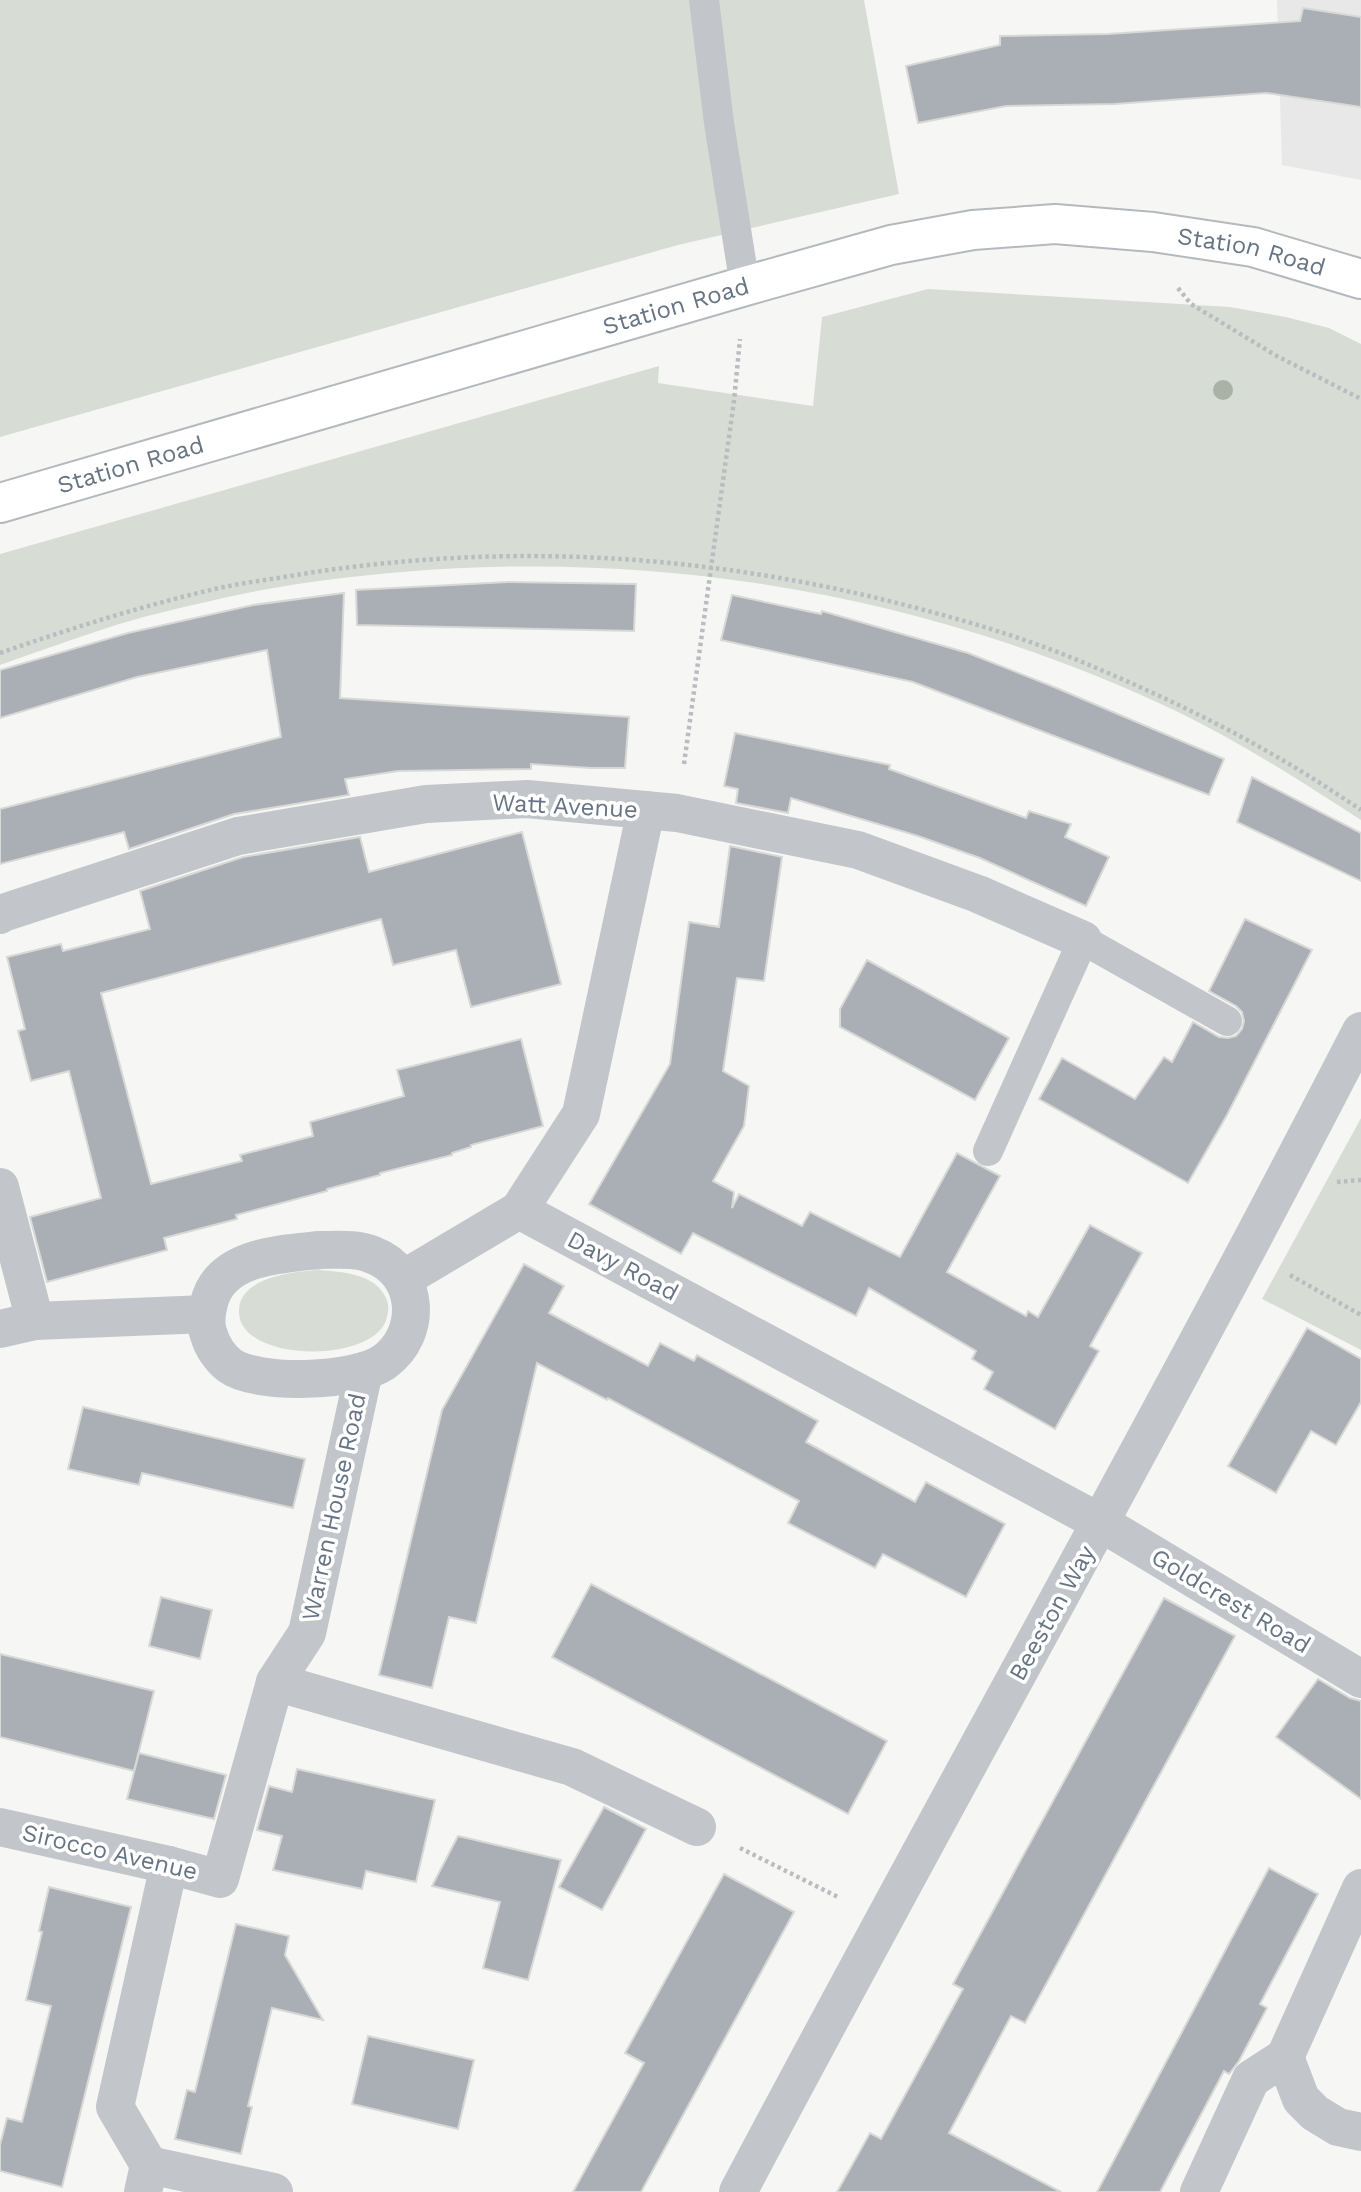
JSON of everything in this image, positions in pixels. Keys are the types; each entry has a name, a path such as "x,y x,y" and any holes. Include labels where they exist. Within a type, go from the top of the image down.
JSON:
{"street":[{"name":"Station Road","path":"0,503 891,245 973,230 1055,224 1129,230 1252,247 1361,279"},
{"name":"Watt Avenue","path":"0,915 239,836 426,804 527,799 662,811 858,850 978,894 1083,940"},
{"path":"403,1279 519,1210 581,1114 662,811"},
{"name":"Beeston Way","path":"738,2192 883,1919 1101,1523 1361,1031"},
{"path":"0,1187 17,1325 206,1314"},
{"name":"Davy Road","path":"519,1210 1101,1523"},
{"path":"320,1250 354,1251 374,1255 390,1265 403,1279 410,1297 411,1317 407,1336 397,1352 381,1364 363,1371 314,1380 246,1374 229,1365 216,1352 208,1334 206,1314 211,1296 221,1280 236,1267 254,1261 320,1250"},
{"name":"Warren House Road","path":"220,1879 275,1682 307,1633 363,1371"},
{"name":"Goldcrest Road","path":"1101,1523 1361,1679"},
{"path":"275,1682 572,1767 697,1826"},
{"name":"Sirocco Avenue","path":"0,1827 220,1879"},
{"path":"169,1865 116,2107 146,2178 274,2192"},
{"path":"1199,2192 1251,2079 1285,2057 1361,1888"},
{"path":"1285,2057 1301,2099 1315,2113 1338,2127 1361,2132"}],"lane":[{"path":"704,0 719,123 745,286"},
{"path":"988,1151 1083,940 1227,1021"}],"path":[{"path":"1129,230 1191,304 1275,355 1361,400"},
{"path":"662,811 711,566 734,401 745,286"},
{"path":"0,653 103,618 222,587 343,567 465,556 589,557 711,566 832,586 938,613 1067,656 1180,706 1288,763 1361,810"},
{"path":"1246,1251 1361,1315"},
{"path":"697,1826 883,1919"}],"shaded area":[{"path":"0,0 864,0 899,194 678,245 0,437"},
{"path":"1277,0 1361,0 1361,180 1282,165"},
{"path":"928,289 1230,307 1329,328 1361,344 1361,820 1223,736 1176,711 1085,671 991,638 896,611 798,590 700,576 601,568 502,567 334,579 242,594 160,613 115,625 0,665 0,554 659,366 658,383 813,406 822,317"},
{"path":"1361,1118 1361,1350 1262,1299"},
{"path":"319,1270 356,1275 380,1288 388,1309 387,1317 378,1333 359,1344 335,1350 308,1351 282,1348 259,1340 244,1327 239,1306 250,1289 278,1276"}],"building":[{"path":"1303,8 1361,17 1361,107 1266,93 1115,104 1006,106 918,123 906,66 1000,45 1000,36 1108,34 1300,21"},
{"path":"508,582 636,584 634,631 357,625 356,590"},
{"path":"344,593 340,698 629,717 625,768 531,764 531,769 398,771 345,779 349,795 234,814 129,849 124,832 0,864 0,809 281,737 267,650 137,677 0,718 0,670 128,633 253,605"},
{"path":"732,595 821,614 822,611 968,653 1224,759 1209,795 913,682 721,640"},
{"path":"735,733 890,765 889,769 1026,818 1029,811 1071,824 1065,837 1109,857 1086,906 980,858 918,836 791,798 788,813 736,803 738,789 724,786"},
{"path":"1252,777 1361,833 1361,881 1237,822"},
{"path":"522,832 561,984 471,1007 456,950 393,965 381,919 101,993 151,1184 242,1161 240,1155 313,1136 310,1122 404,1096 397,1070 521,1039 543,1126 471,1145 452,1155 236,1215 237,1219 164,1238 167,1250 47,1282 30,1217 101,1198 69,1071 31,1081 18,1031 25,1029 7,957 61,944 63,951 150,929 140,891 243,857 360,837 369,872"},
{"path":"730,846 782,857 764,981 737,978 723,1071 749,1086 744,1126 713,1181 734,1192 732,1208 739,1194 802,1226 810,1212 900,1257 957,1153 1000,1176 947,1272 1026,1316 1028,1311 1038,1317 1090,1225 1142,1253 1090,1346 1099,1351 1055,1429 984,1389 993,1372 972,1359 976,1351 869,1288 856,1316 693,1233 681,1254 589,1204 670,1064 689,922 719,927"},
{"path":"1245,919 1312,950 1227,1115 1188,1183 1039,1099 1062,1058 1135,1099 1164,1057 1172,1062 1193,1022 1219,1037 1236,1036 1244,1021 1242,1012 1209,991"},
{"path":"867,960 1009,1038 975,1100 840,1027 840,1009"},
{"path":"524,1264 564,1286 549,1313 648,1366 660,1343 694,1361 697,1355 818,1421 806,1442 915,1502 926,1482 1005,1524 966,1597 883,1554 875,1568 788,1523 799,1501 608,1398 607,1400 537,1363 476,1623 449,1617 432,1688 379,1675 442,1410"},
{"path":"1307,1328 1361,1359 1361,1402 1336,1445 1311,1431 1276,1493 1228,1466"},
{"path":"83,1407 305,1459 293,1508 142,1473 139,1485 68,1469"},
{"path":"591,1584 887,1741 848,1814 552,1657"},
{"path":"161,1597 212,1610 200,1659 149,1646"},
{"path":"1164,1598 1235,1636 1025,2023 1011,2016 949,2133 1061,2192 837,2192 870,2133 881,2139 963,1989 953,1984"},
{"path":"0,1654 154,1691 134,1771 0,1737"},
{"path":"1318,1679 1350,1698 1361,1701 1361,1799 1276,1737"},
{"path":"139,1753 226,1775 214,1819 127,1799"},
{"path":"297,1769 435,1800 416,1882 366,1871 362,1889 273,1870 282,1836 257,1830 269,1786 292,1792"},
{"path":"604,1807 646,1829 602,1910 559,1887"},
{"path":"458,1836 561,1860 528,1980 483,1968 500,1902 432,1886"},
{"path":"1269,1868 1318,1894 1260,2004 1267,2008 1239,2061 1229,2074 1224,2071 1160,2192 1097,2192"},
{"path":"724,1874 794,1912 641,2192 573,2192 644,2063 625,2053"},
{"path":"49,1887 131,1907 62,2187 0,2171 0,2145 7,2118 22,2122 51,2006 26,2000 42,1932 39,1931"},
{"path":"236,1924 289,1936 285,1955 323,2020 272,2008 248,2106 252,2107 241,2154 175,2139 187,2090 195,2092"},
{"path":"368,2036 474,2060 458,2129 352,2104"}]}
